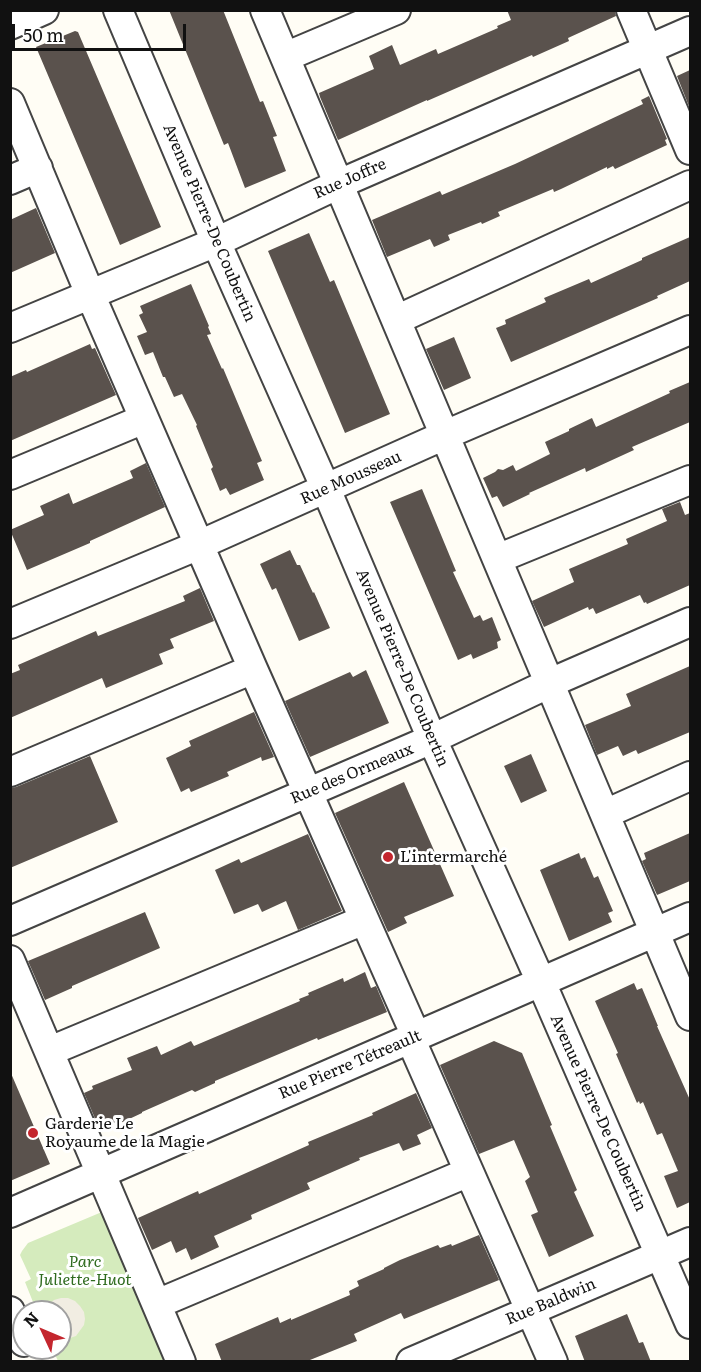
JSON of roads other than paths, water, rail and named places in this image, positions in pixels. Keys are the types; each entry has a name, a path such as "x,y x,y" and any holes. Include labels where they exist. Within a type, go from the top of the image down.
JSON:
{"street":[{"path":"10,25 44,10"},
{"name":"Avenue Pierre-De Coubertin","path":"118,10 216,242 326,489 432,740 541,982 690,1324"},
{"path":"265,10 690,1016"},
{"path":"285,57 396,10"},
{"path":"631,10 690,150"},
{"name":"Rue Joffre","path":"10,328 216,242 339,184 690,31"},
{"path":"10,104 90,294 364,920 469,1172 553,1362"},
{"path":"10,180 38,168"},
{"path":"396,320 690,185"},
{"name":"Rue Mousseau","path":"10,624 199,545 445,435 690,330"},
{"path":"10,476 144,419"},
{"path":"497,560 690,480"},
{"name":"Rue des Ormeaux","path":"10,921 432,740 550,683 690,622"},
{"path":"10,772 253,669"},
{"path":"605,814 690,777"},
{"name":"Rue Pierre Tétreault","path":"10,1213 690,917"},
{"path":"50,1052 364,920"},
{"path":"10,960 181,1362"},
{"path":"157,1304 469,1172"},
{"name":"Rue Baldwin","path":"411,1362 690,1242"}],"place":[{"name":"L'intermarché","path":"388,857"},
{"name":"Garderie Le Royaume de la Magie","path":"33,1133"}],"park label":[{"name":"Parc Juliette-Huot","path":"85,1271"}]}
